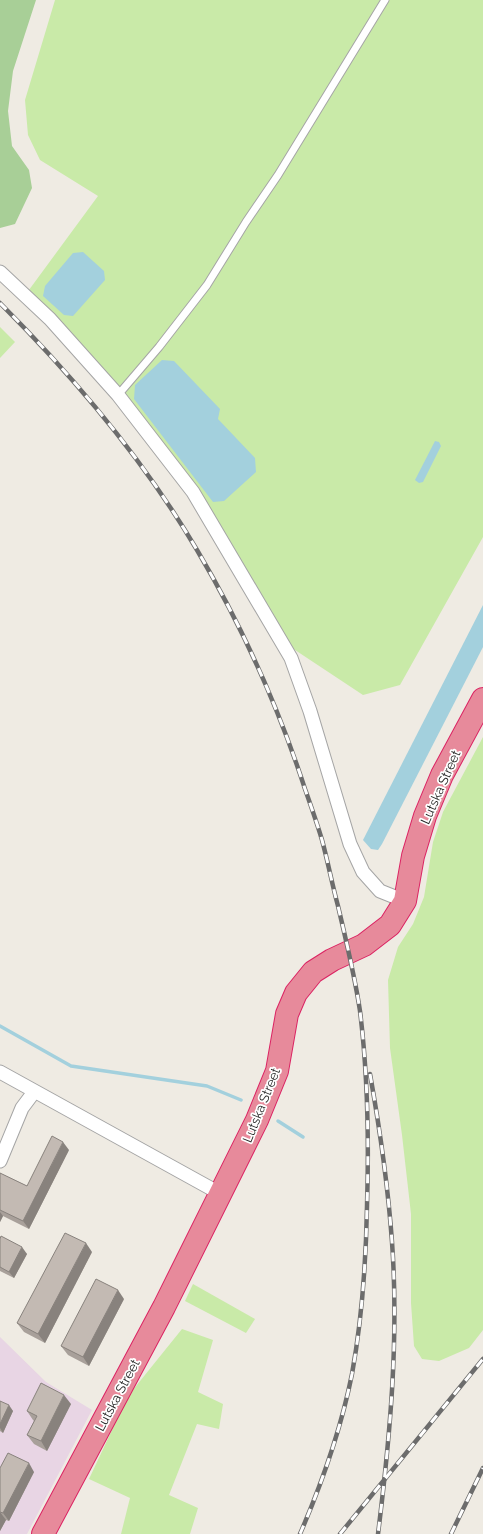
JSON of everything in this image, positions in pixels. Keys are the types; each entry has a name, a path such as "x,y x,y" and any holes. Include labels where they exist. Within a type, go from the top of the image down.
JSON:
{"highway":[{"name":"Lutska Street","path":"43,1534 164,1307 258,1120 277,1071 287,1014 296,993 313,972 332,960 364,945 390,925 405,900 413,856 424,816 442,775 483,699"}],"street":[{"path":"0,272 50,319 118,395 193,492 291,658 310,711 350,844 364,872 380,891 405,900"},
{"path":"0,1072 221,1194"},
{"path":"0,1161 22,1108 34,1092"}],"lane":[{"path":"118,395 159,347 207,285 246,222 278,175 385,0"}],"shaded area":[{"path":"0,1337 46,1382 92,1410 27,1534 0,1534"}],"green space":[{"path":"0,0 36,0 13,71 8,111 12,146 29,170 32,188 15,224 0,228"},
{"path":"55,0 483,0 483,537 400,685 363,695 292,648 207,507 26,294 98,196 40,160 28,135 25,100"},
{"path":"0,327 15,342 0,358"},
{"path":"483,737 483,1330 469,1348 439,1361 422,1359 414,1346 411,1303 411,1214 390,1048 388,980 398,947 413,924 424,897 433,842 443,812"},
{"path":"193,1284 255,1319 246,1333 185,1301"},
{"path":"182,1329 213,1340 198,1392 223,1404 219,1429 197,1424 169,1495 198,1508 190,1534 121,1534 130,1498 89,1479 128,1396"}],"water":[{"path":"83,252 104,271 105,280 73,316 64,315 43,296 45,286 73,253"},
{"path":"162,360 174,361 220,409 218,419 255,458 256,472 224,501 213,502 134,399 135,385"},
{"path":"435,441 439,442 441,446 423,482 419,483 415,480"},
{"path":"483,605 483,647 382,844 378,850 371,849 363,840"}],"building":[{"path":"52,1136 63,1142 23,1221 0,1210 0,1173 27,1186"},
{"path":"65,1233 86,1243 38,1334 17,1323"},
{"path":"1,1236 22,1247 9,1272 0,1267"},
{"path":"96,1279 118,1290 83,1357 61,1346"},
{"path":"41,1383 64,1395 41,1441 27,1435 37,1416 27,1411"},
{"path":"0,1401 9,1405 0,1424"},
{"path":"8,1453 29,1463 3,1513 0,1512 0,1468"}],"waterway":[{"path":"0,1026 71,1066 207,1086 241,1100"},
{"path":"278,1121 303,1137"}],"railway":[{"path":"0,303 55,360 106,420 154,484 197,550 244,637 271,697 318,827 326,856 353,972 360,1011 366,1084 368,1182 361,1311 348,1395 330,1456 300,1534"},
{"path":"370,1074 386,1179 394,1278 394,1351 390,1425 378,1534"},
{"path":"340,1534 483,1359"},
{"path":"451,1534 483,1468"}]}
